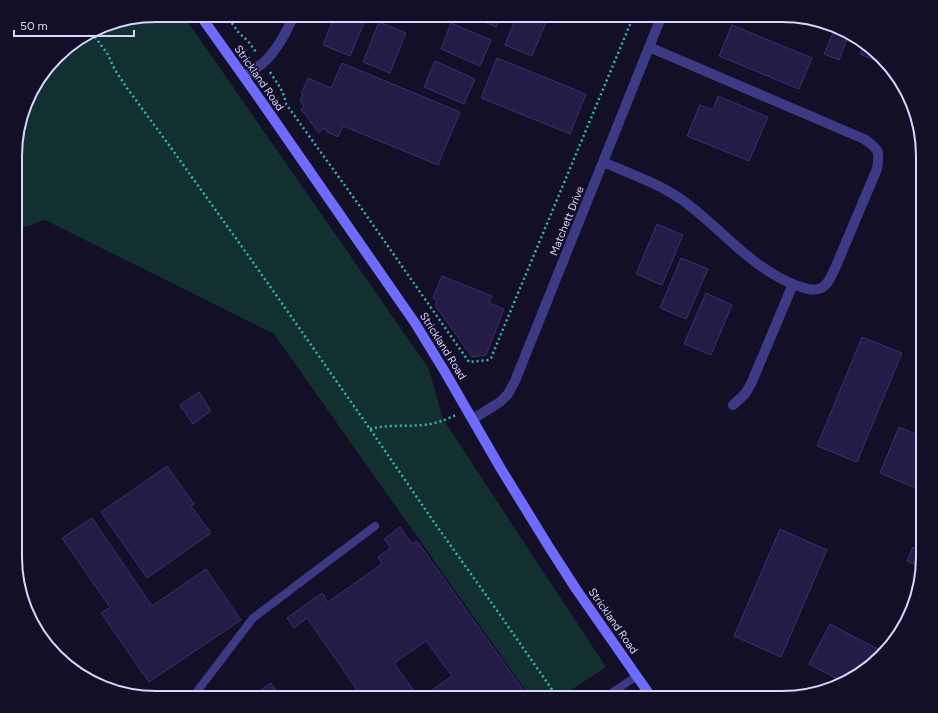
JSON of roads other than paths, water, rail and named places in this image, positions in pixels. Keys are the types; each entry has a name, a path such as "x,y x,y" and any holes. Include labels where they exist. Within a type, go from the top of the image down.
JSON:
{"street":[{"name":"Strickland Road","path":"205,22 398,297 431,348 501,469 557,560 647,691"},
{"path":"244,77 263,63 272,53 282,40 291,22"},
{"name":"Matchett Drive","path":"473,419 500,402 508,394 515,381 659,22"},
{"path":"603,162 651,182 672,193 690,206 763,268 793,284 808,289 818,290 825,286 830,279 877,169 879,161 878,152 874,146 864,139 649,47"},
{"path":"733,405 745,394 751,384 793,284"}],"lane":[{"path":"197,691 253,618 375,526"},
{"path":"614,691 637,676"}]}
